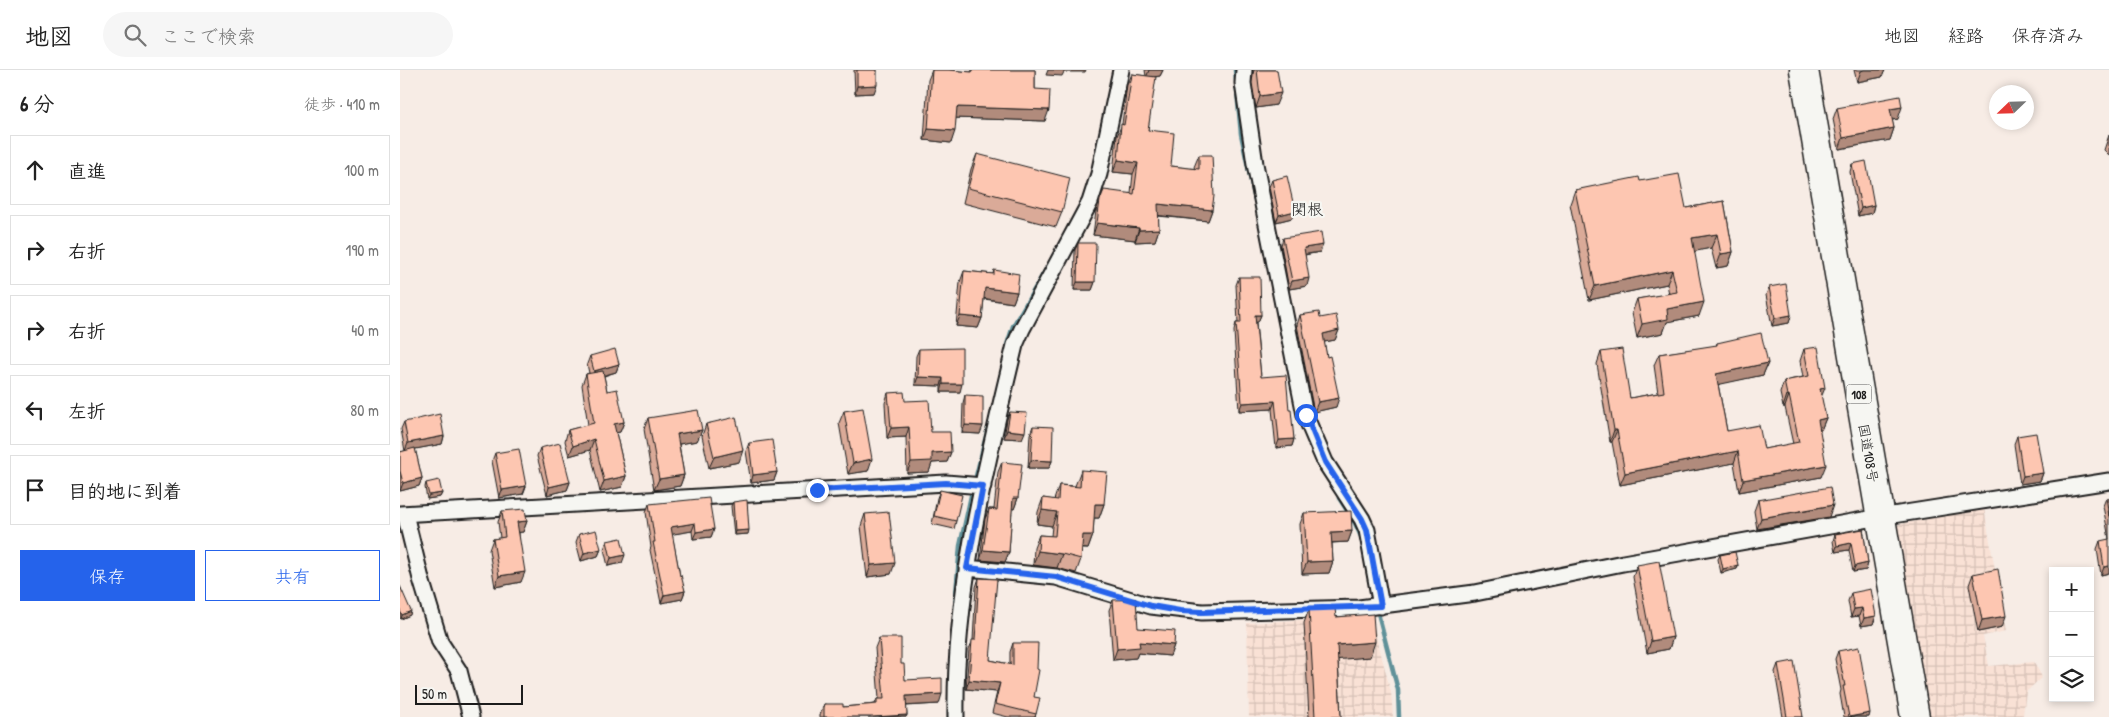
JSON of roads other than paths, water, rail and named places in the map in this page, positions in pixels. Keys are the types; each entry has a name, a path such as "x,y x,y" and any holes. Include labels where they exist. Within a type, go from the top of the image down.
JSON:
{"highway":[{"name":"国道108号","path":"1804,70 1915,717"}],"street":[{"path":"956,717 960,638 967,568 983,486 1015,345 1090,202 1099,174 1121,70"},
{"path":"1244,70 1244,83 1255,164 1306,415 1325,462 1362,519 1367,530 1381,606"},
{"path":"967,568 1056,577 1151,606 1180,611 1202,612 1381,606 1475,593 1623,563 1880,517 2109,481"},
{"path":"471,717 459,671 440,642 403,514 946,483 983,486"}],"waterway":[{"path":"1235,70 1241,134 1255,200"},
{"path":"1007,345 1013,326 1048,266"},
{"path":"976,476 988,428"},
{"path":"955,606 960,546 972,491"},
{"path":"1339,498 1355,523 1362,539"},
{"path":"1378,613 1398,690 1399,717"},
{"path":"949,717 950,676"}],"district":[{"name":"関根","path":"1307,209"}]}
